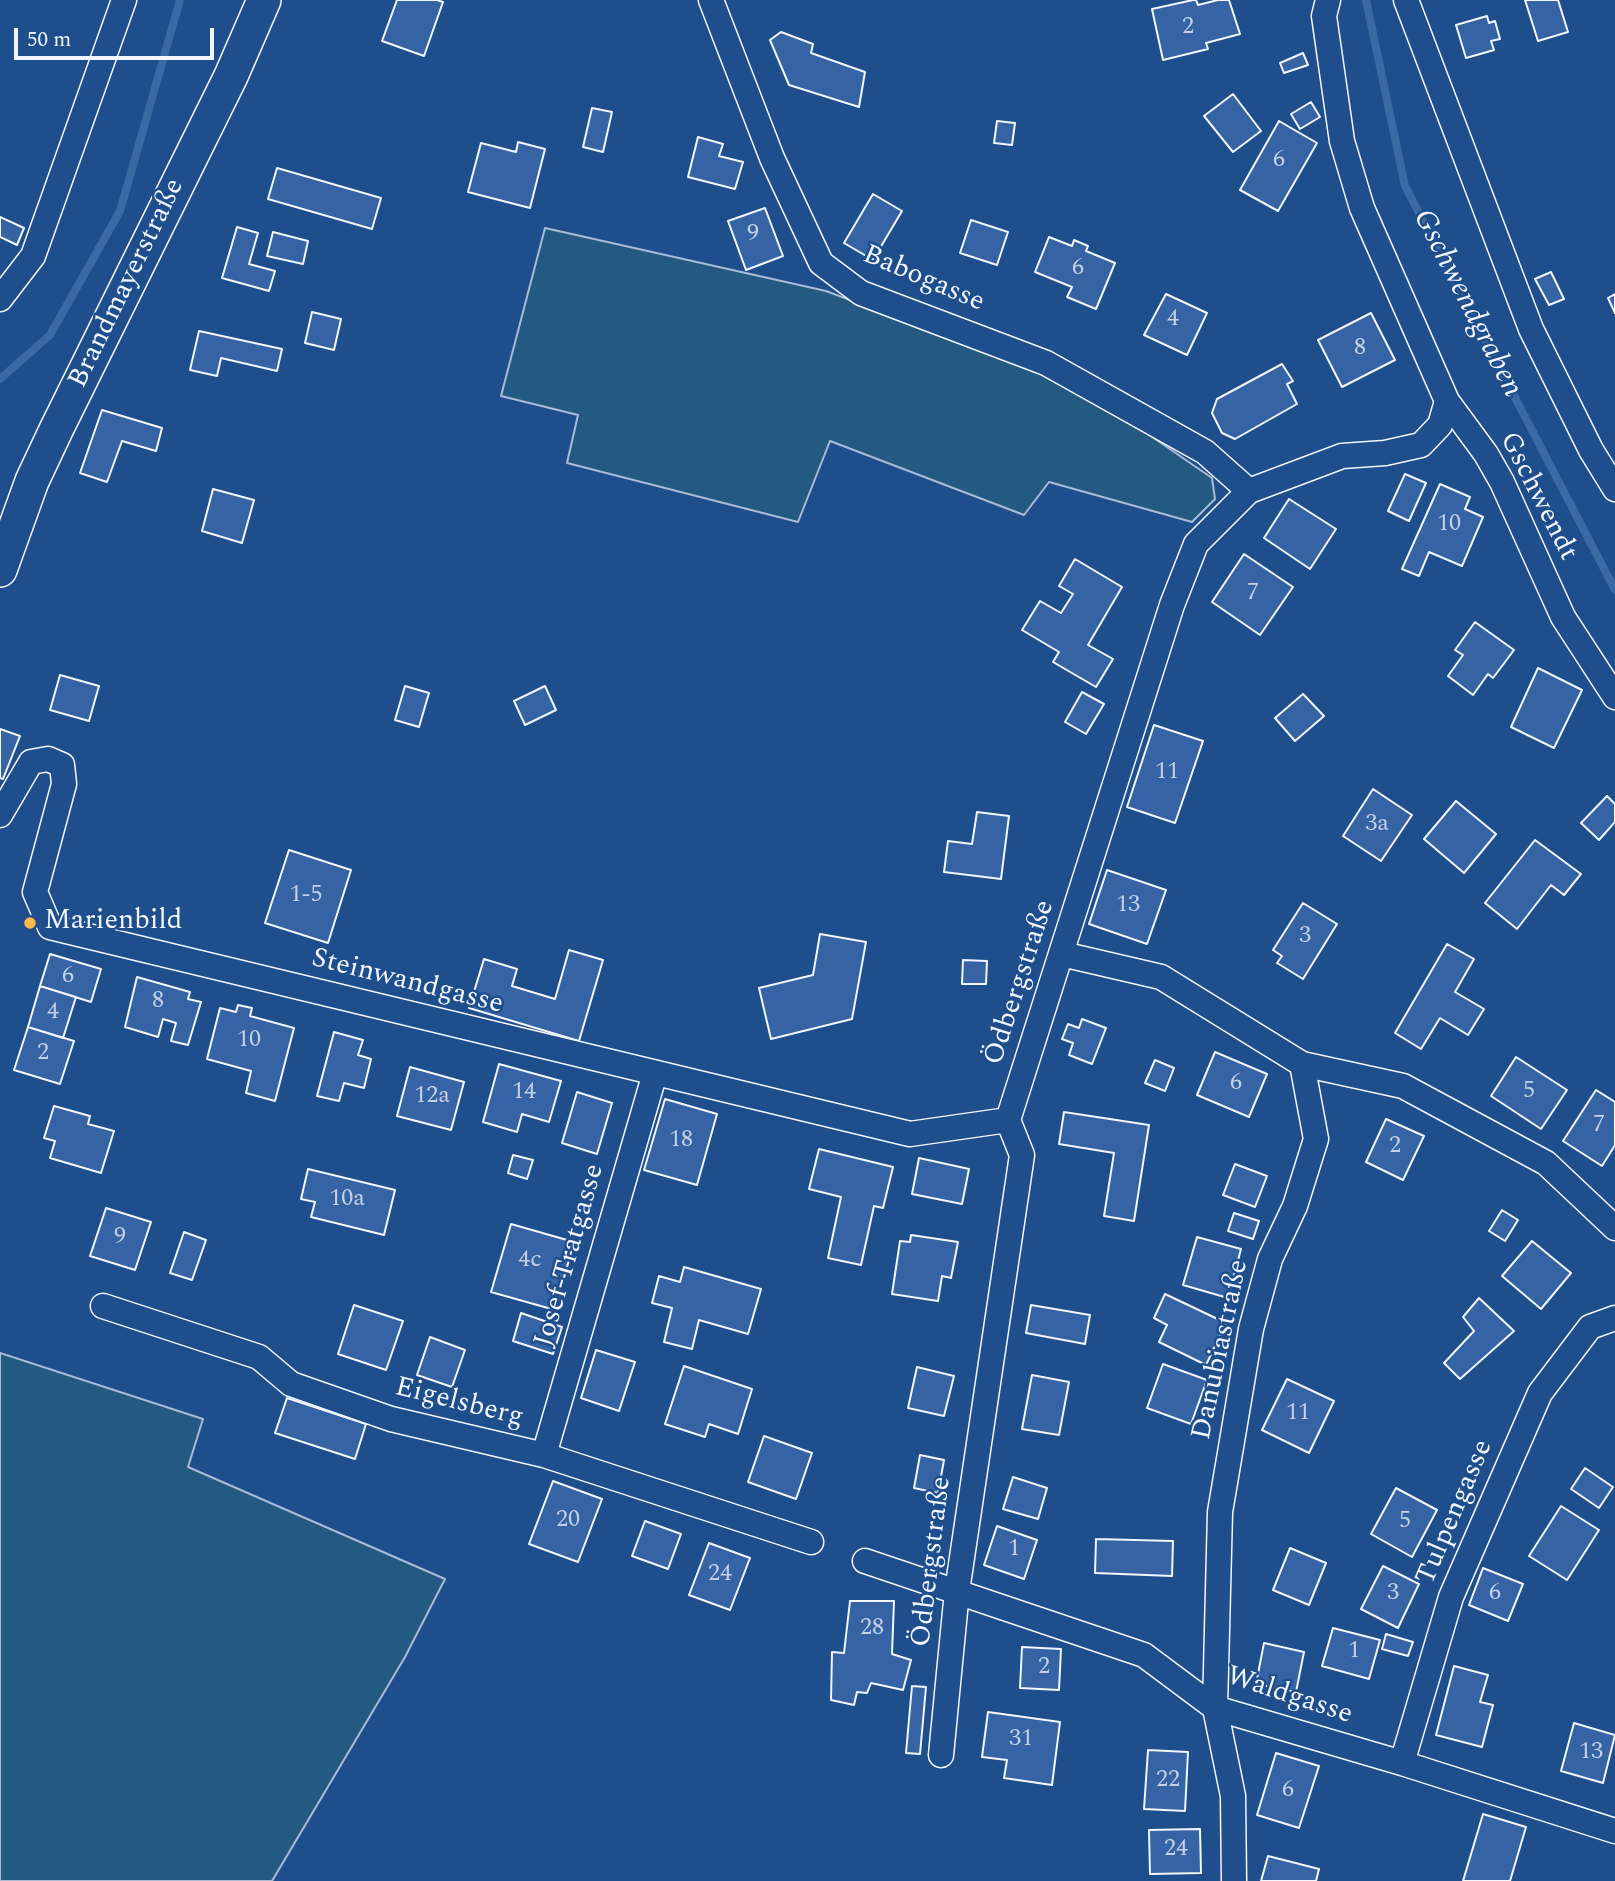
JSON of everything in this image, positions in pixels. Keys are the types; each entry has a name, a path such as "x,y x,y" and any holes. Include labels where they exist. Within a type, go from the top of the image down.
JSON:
{"main road":[{"name":"Brandmayerstraße","path":"0,570 32,481 55,430 230,76 264,0"}],"street":[{"path":"0,299 33,256 124,0"},
{"name":"Babogasse","path":"711,0 772,158 821,263 861,293 1046,363 1205,452 1249,491"},
{"name":"Gschwendt","path":"1328,0 1324,16 1342,141 1362,208 1447,401 1497,472 1563,617 1615,697"},
{"path":"1406,0 1531,329 1591,450 1615,489"},
{"name":"Ödbergstraße","path":"941,1755 957,1591 1022,1155 1008,1120 1172,606 1196,544 1249,491 1342,456 1385,453 1421,445 1440,425 1447,401"},
{"name":"Steinwandgasse","path":"0,816 31,762 48,758 62,765 64,784 35,892 50,927 910,1133 1008,1120"},
{"path":"1062,954 1161,977 1303,1064 1403,1086 1546,1163 1615,1228"},
{"name":"Danubiastraße","path":"1234,1881 1233,1797 1215,1708 1220,1512 1251,1329 1270,1259 1295,1206 1316,1139 1303,1064"},
{"name":"Josef-Tratgasse","path":"544,1455 655,1073"},
{"name":"Eigelsberg","path":"103,1306 259,1356 291,1384 391,1419 544,1455 811,1542"},
{"name":"Tulpengasse","path":"1402,1763 1451,1597 1540,1393 1590,1327 1615,1318"},
{"path":"865,1561 957,1591"},
{"name":"Waldgasse","path":"957,1591 1144,1655 1215,1708 1402,1763 1615,1831"}],"shaded area":[{"path":"545,228 826,291 1053,377 1145,432 1212,478 1215,499 1192,522 1049,482 1024,515 830,441 798,522 567,463 578,415 501,396"},
{"path":"0,1353 203,1419 188,1467 445,1579 405,1657 272,1881 0,1881"}],"building":[{"path":"397,0 443,2 424,56 382,41"},
{"path":"1196,0 1198,5 1229,0 1240,34 1206,43 1208,49 1163,60 1152,9"},
{"path":"1525,0 1558,0 1568,32 1538,41"},
{"path":"1487,16 1489,23 1495,21 1500,39 1491,41 1494,50 1466,58 1456,25"},
{"path":"781,32 813,44 811,53 865,72 859,107 789,85 770,40"},
{"path":"1303,53 1308,65 1284,73 1280,63"},
{"path":"1233,94 1261,131 1233,152 1204,116"},
{"path":"1311,102 1320,117 1300,129 1291,114"},
{"path":"592,108 612,112 603,152 583,147"},
{"path":"997,121 1015,123 1012,145 994,143"},
{"path":"1279,121 1317,143 1278,211 1240,190"},
{"path":"698,137 723,144 719,156 743,162 735,189 688,177"},
{"path":"518,142 545,149 530,208 468,192 481,143 516,152"},
{"path":"277,168 381,198 372,229 268,199"},
{"path":"873,194 902,211 873,260 844,243"},
{"path":"765,208 783,256 746,270 728,221"},
{"path":"0,217 24,228 17,245 0,237"},
{"path":"971,220 1008,232 997,265 960,253"},
{"path":"237,227 258,233 249,264 275,271 269,291 222,278"},
{"path":"273,232 308,241 303,264 267,256"},
{"path":"1049,237 1072,246 1074,240 1088,246 1086,251 1115,263 1096,309 1067,297 1072,287 1035,272"},
{"path":"1551,272 1564,299 1549,305 1535,279"},
{"path":"1166,294 1207,313 1187,355 1144,335"},
{"path":"1615,294 1615,313 1608,298"},
{"path":"312,312 341,319 334,350 305,343"},
{"path":"1371,313 1395,360 1342,387 1318,340"},
{"path":"199,331 282,349 277,371 221,358 217,376 190,370"},
{"path":"1282,364 1293,381 1287,384 1297,404 1235,439 1222,433 1212,413 1217,399"},
{"path":"102,410 162,428 156,451 122,441 107,482 80,473"},
{"path":"1405,474 1426,483 1409,521 1388,511"},
{"path":"1440,484 1470,497 1465,509 1483,517 1462,566 1429,552 1419,576 1402,569"},
{"path":"213,489 254,500 242,543 202,531"},
{"path":"1289,499 1336,529 1310,569 1264,538"},
{"path":"1244,554 1293,587 1260,635 1212,602"},
{"path":"1075,559 1122,587 1088,645 1113,659 1096,687 1053,662 1059,652 1022,630 1040,601 1061,613 1073,594 1059,586"},
{"path":"1475,622 1514,650 1493,678 1488,674 1473,695 1448,676 1463,655 1455,650"},
{"path":"1538,668 1582,690 1554,748 1511,727"},
{"path":"60,675 99,686 89,721 50,710"},
{"path":"405,686 429,693 419,727 395,720"},
{"path":"545,686 556,710 525,725 514,701"},
{"path":"1082,692 1104,704 1086,734 1065,722"},
{"path":"1303,694 1324,716 1295,741 1275,718"},
{"path":"1154,725 1203,741 1175,823 1127,807"},
{"path":"0,729 20,736 3,779 0,778"},
{"path":"1373,789 1412,815 1381,861 1343,836"},
{"path":"1607,796 1615,804 1615,822 1599,840 1581,823"},
{"path":"1456,801 1496,834 1464,873 1424,839"},
{"path":"977,812 1009,816 1001,879 944,872 948,841 972,844"},
{"path":"1535,840 1581,874 1564,895 1551,885 1517,929 1485,903"},
{"path":"289,850 351,870 328,943 265,923"},
{"path":"1107,870 1166,890 1147,944 1089,924"},
{"path":"1303,903 1337,924 1303,979 1277,963 1282,956 1273,950"},
{"path":"820,934 866,942 852,1019 771,1039 759,988 813,975"},
{"path":"1447,944 1474,959 1455,992 1484,1009 1468,1035 1440,1018 1421,1049 1395,1033"},
{"path":"569,950 603,960 579,1041 469,1008 484,959 517,969 512,986 555,999"},
{"path":"50,954 101,969 91,1002 40,986"},
{"path":"963,960 987,961 986,984 962,984"},
{"path":"137,977 190,992 188,999 201,1002 188,1045 171,1041 176,1023 163,1019 158,1037 125,1027"},
{"path":"40,986 76,997 63,1038 28,1027"},
{"path":"238,1005 252,1008 250,1016 294,1028 275,1101 246,1093 251,1071 207,1059 220,1008 236,1012"},
{"path":"1082,1019 1106,1028 1092,1064 1069,1055 1073,1043 1062,1039 1068,1024 1079,1028"},
{"path":"28,1027 74,1041 60,1084 14,1070"},
{"path":"334,1032 363,1040 358,1055 371,1059 364,1088 344,1083 339,1101 317,1096"},
{"path":"1215,1052 1267,1074 1249,1117 1197,1095"},
{"path":"1516,1057 1567,1090 1541,1129 1491,1096"},
{"path":"1155,1060 1174,1068 1165,1091 1145,1083"},
{"path":"499,1064 561,1081 549,1122 522,1114 517,1132 483,1122"},
{"path":"410,1067 464,1082 451,1130 397,1116"},
{"path":"1596,1090 1615,1102 1615,1145 1602,1166 1563,1141"},
{"path":"577,1092 612,1103 597,1154 562,1143"},
{"path":"665,1099 717,1114 697,1185 644,1170"},
{"path":"54,1106 90,1116 88,1124 114,1131 101,1173 50,1158 55,1141 44,1138"},
{"path":"1064,1112 1149,1125 1134,1221 1104,1216 1114,1153 1059,1144"},
{"path":"1386,1119 1424,1136 1403,1180 1366,1162"},
{"path":"819,1149 893,1167 883,1208 874,1206 861,1265 828,1258 841,1197 809,1189"},
{"path":"513,1155 533,1160 527,1179 508,1173"},
{"path":"919,1158 969,1169 962,1204 912,1194"},
{"path":"1235,1164 1267,1176 1255,1207 1223,1195"},
{"path":"308,1169 395,1190 384,1235 311,1217 315,1202 301,1199"},
{"path":"106,1208 151,1222 135,1270 90,1256"},
{"path":"1502,1210 1518,1220 1505,1241 1489,1231"},
{"path":"1234,1213 1259,1221 1253,1239 1228,1231"},
{"path":"511,1224 574,1242 555,1310 491,1292"},
{"path":"184,1232 206,1240 192,1280 170,1273"},
{"path":"911,1235 958,1242 951,1278 942,1276 938,1301 892,1294 900,1241 910,1242"},
{"path":"1197,1237 1241,1249 1228,1298 1183,1285"},
{"path":"1532,1241 1571,1273 1541,1309 1502,1276"},
{"path":"684,1267 761,1289 748,1334 699,1320 692,1349 664,1342 672,1308 652,1303 659,1276 680,1282"},
{"path":"1165,1294 1226,1323 1206,1365 1159,1342 1167,1325 1154,1318"},
{"path":"1479,1298 1514,1331 1460,1379 1444,1363 1474,1331 1463,1317"},
{"path":"354,1305 403,1321 386,1370 338,1354"},
{"path":"1031,1305 1090,1315 1085,1344 1026,1333"},
{"path":"521,1313 562,1327 553,1354 513,1341"},
{"path":"430,1337 465,1350 452,1387 417,1375"},
{"path":"596,1350 635,1362 619,1411 581,1398"},
{"path":"1163,1364 1207,1380 1191,1424 1147,1408"},
{"path":"684,1366 752,1389 738,1434 709,1424 705,1437 665,1424"},
{"path":"917,1367 954,1376 944,1416 908,1408"},
{"path":"1032,1375 1069,1382 1059,1435 1022,1429"},
{"path":"1287,1379 1334,1401 1309,1453 1262,1430"},
{"path":"287,1398 366,1424 355,1459 275,1433"},
{"path":"764,1436 812,1453 796,1499 748,1482"},
{"path":"920,1455 944,1460 938,1493 914,1488"},
{"path":"1585,1468 1613,1487 1599,1508 1571,1489"},
{"path":"1013,1477 1047,1488 1038,1519 1003,1509"},
{"path":"553,1481 602,1499 578,1562 529,1544"},
{"path":"1396,1488 1437,1510 1412,1557 1371,1534"},
{"path":"1561,1506 1599,1530 1567,1580 1529,1556"},
{"path":"645,1521 681,1534 668,1569 632,1556"},
{"path":"997,1526 1037,1540 1024,1579 984,1565"},
{"path":"1096,1539 1173,1541 1172,1576 1095,1573"},
{"path":"709,1543 750,1558 730,1610 689,1595"},
{"path":"1290,1548 1326,1563 1309,1605 1273,1590"},
{"path":"1383,1566 1419,1584 1398,1628 1361,1609"},
{"path":"1483,1568 1523,1584 1508,1621 1469,1605"},
{"path":"850,1601 894,1601 892,1654 911,1660 903,1690 871,1683 867,1693 857,1692 854,1705 831,1700 832,1652 844,1653"},
{"path":"1333,1628 1380,1640 1369,1679 1322,1666"},
{"path":"1386,1634 1413,1642 1408,1656 1382,1649"},
{"path":"1264,1643 1304,1652 1296,1692 1256,1684"},
{"path":"1022,1647 1061,1649 1059,1690 1020,1688"},
{"path":"1454,1666 1488,1675 1480,1702 1493,1705 1482,1747 1436,1735"},
{"path":"912,1686 926,1687 920,1754 906,1753"},
{"path":"988,1712 1060,1722 1052,1785 1004,1778 1007,1760 982,1757"},
{"path":"1574,1723 1615,1735 1603,1783 1561,1771"},
{"path":"1148,1750 1188,1752 1185,1811 1144,1809"},
{"path":"1276,1753 1319,1766 1299,1828 1257,1815"},
{"path":"1483,1814 1526,1827 1510,1881 1463,1881"},
{"path":"1200,1829 1201,1873 1150,1874 1149,1830"},
{"path":"1268,1856 1319,1869 1316,1881 1261,1881"}],"waterway":[{"path":"0,379 50,335 120,211 180,0"},
{"name":"Gschwendgraben","path":"1366,0 1405,186 1615,590"}],"place":[{"name":"Marienbild","path":"30,923"}]}
